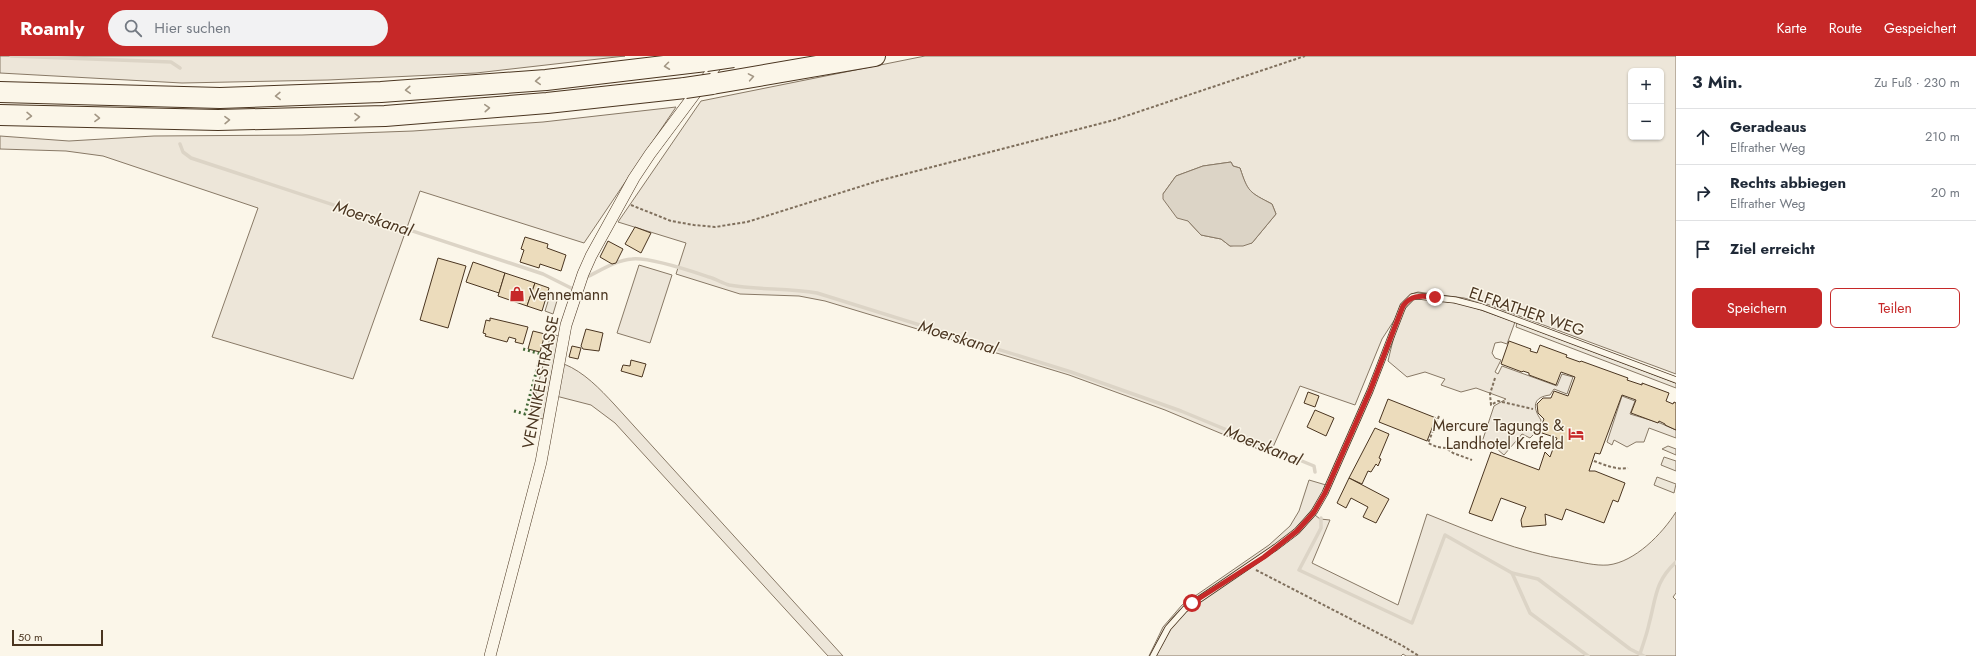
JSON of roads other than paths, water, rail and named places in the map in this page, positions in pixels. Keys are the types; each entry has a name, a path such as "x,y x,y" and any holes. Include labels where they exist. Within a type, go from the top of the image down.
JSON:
{"highway":[{"path":"0,115 218,120 384,116 547,103 685,88 875,56"},
{"path":"0,92 220,98 381,92 546,80 725,58"}],"street":[{"name":"VENNIKELSTRASSE","path":"490,656 541,462 566,325 583,274 620,201 650,154 725,58"}],"lane":[{"name":"ELFRATHER WEG","path":"1153,656 1168,628 1185,608 1249,567 1297,531 1314,512 1320,502 1370,391 1403,306 1412,297 1435,297 1482,307 1676,380"}],"waterway":[{"name":"Moerskanal","path":"11,56 171,62 180,68"},
{"name":"Moerskanal","path":"180,144 183,152 191,158 543,274 571,288"},
{"name":"Moerskanal","path":"587,277 621,261 640,259 660,262 681,268 729,285 817,293 1071,372 1181,411 1314,466 1315,472"},
{"name":"Moerskanal","path":"1321,518 1321,528 1299,570 1412,623 1445,535 1512,573 1530,613 1588,656"},
{"path":"1640,654 1657,590 1664,576 1676,562"},
{"path":"1512,573 1538,579 1630,649 1644,656"}],"place":[{"name":"Vennemann","path":"517,294"},
{"name":"Mercure Tagungs & Landhotel Krefeld","path":"1576,434"}]}
